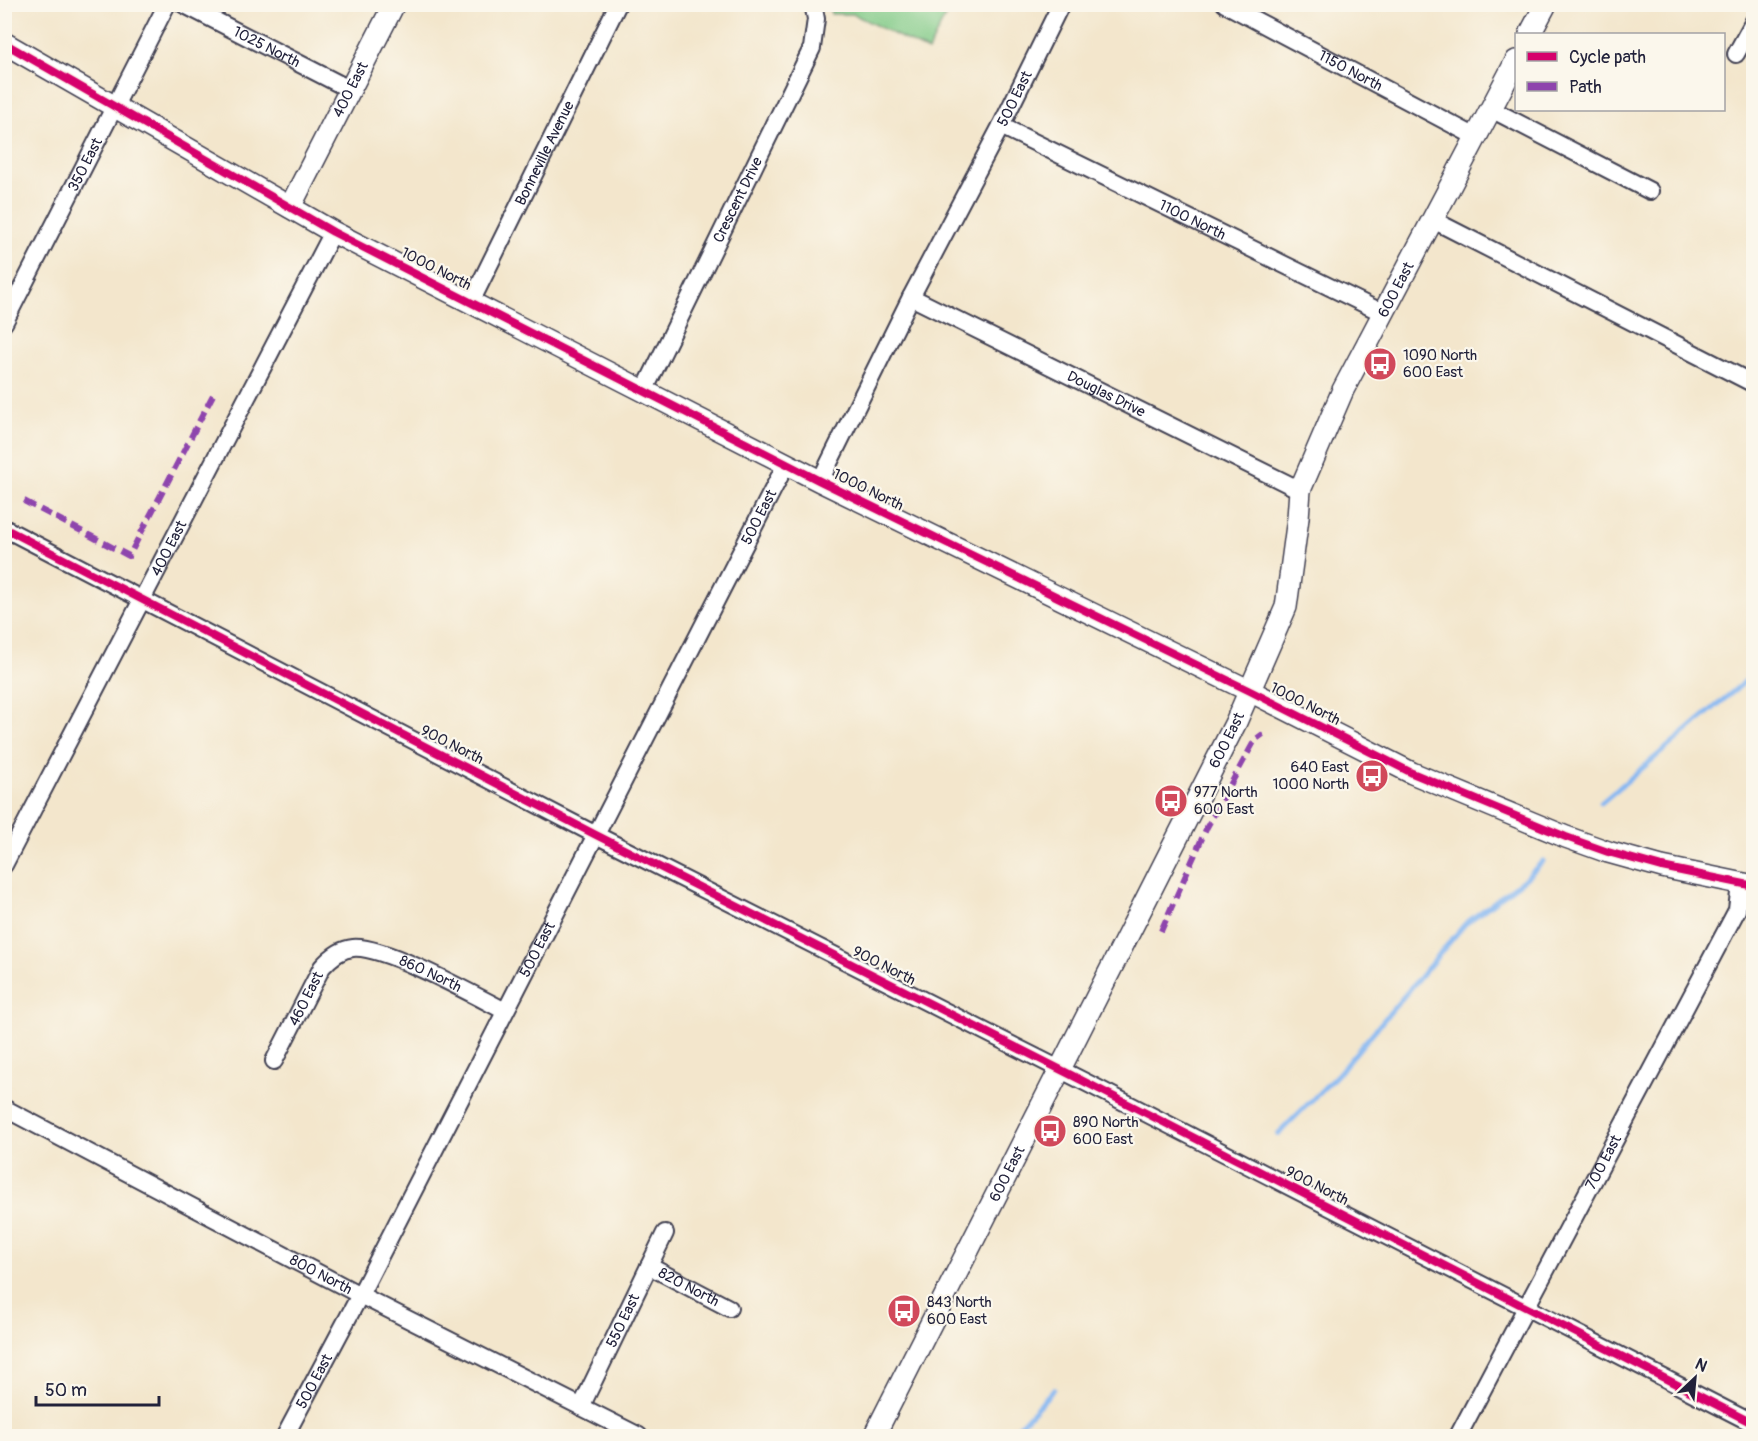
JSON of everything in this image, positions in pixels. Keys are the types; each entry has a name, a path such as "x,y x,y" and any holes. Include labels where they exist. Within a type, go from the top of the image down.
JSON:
{"street":[{"name":"350 East","path":"4,323 167,4"},
{"name":"1025 North","path":"183,4 351,90"},
{"name":"400 East","path":"291,207 394,4"},
{"name":"Bonneville Avenue","path":"471,302 618,4"},
{"name":"Crescent Drive","path":"644,391 812,48 816,19 813,4"},
{"name":"500 East","path":"820,481 1061,4"},
{"name":"1150 North","path":"1225,4 1476,137"},
{"path":"1531,33 1546,4"},
{"path":"1736,54 1754,21"},
{"name":"1000 North","path":"4,43 333,232 786,464 1250,691 1412,773 1608,852 1662,867 1747,885"},
{"name":"600 East","path":"874,1437 1250,691 1286,607 1300,490 1343,390 1515,63"},
{"path":"1491,109 1650,191"},
{"name":"1100 North","path":"1001,126 1383,313"},
{"path":"1433,219 1754,384"},
{"name":"400 East","path":"4,865 333,232"},
{"name":"Douglas Drive","path":"911,297 1300,490"},
{"name":"500 East","path":"285,1437 786,464"},
{"name":"900 North","path":"4,528 596,835 1754,1425"},
{"name":"700 East","path":"1458,1437 1737,910 1747,885"},
{"name":"860 North","path":"350,948 368,948 389,955 505,1011"},
{"name":"460 East","path":"274,1061 322,967 332,956 350,948"},
{"name":"800 North","path":"4,1108 360,1295 639,1437"},
{"name":"550 East","path":"581,1407 665,1233"},
{"name":"820 North","path":"649,1266 729,1308"}],"green space":[{"path":"829,4 951,5 928,51 853,14 831,14"}],"waterway":[{"path":"1601,803 1754,674"},
{"path":"1278,1134 1337,1075 1465,924 1526,878 1543,861"},
{"path":"1010,1436 1054,1389"}],"marked path":[{"path":"24,501 129,556 215,391"},
{"path":"1161,931 1207,827 1255,740 1263,734"}],"cycle path":[{"path":"4,43 333,232 820,481 1250,691 1412,773 1608,852 1662,867 1754,886"},
{"path":"4,528 596,835 1754,1424"}],"place":[{"name":"1090 North 600 East","path":"1380,364"},
{"name":"640 East 1000 North","path":"1372,776"},
{"name":"977 North 600 East","path":"1171,801"},
{"name":"890 North 600 East","path":"1050,1131"},
{"name":"843 North 600 East","path":"904,1311"}]}
